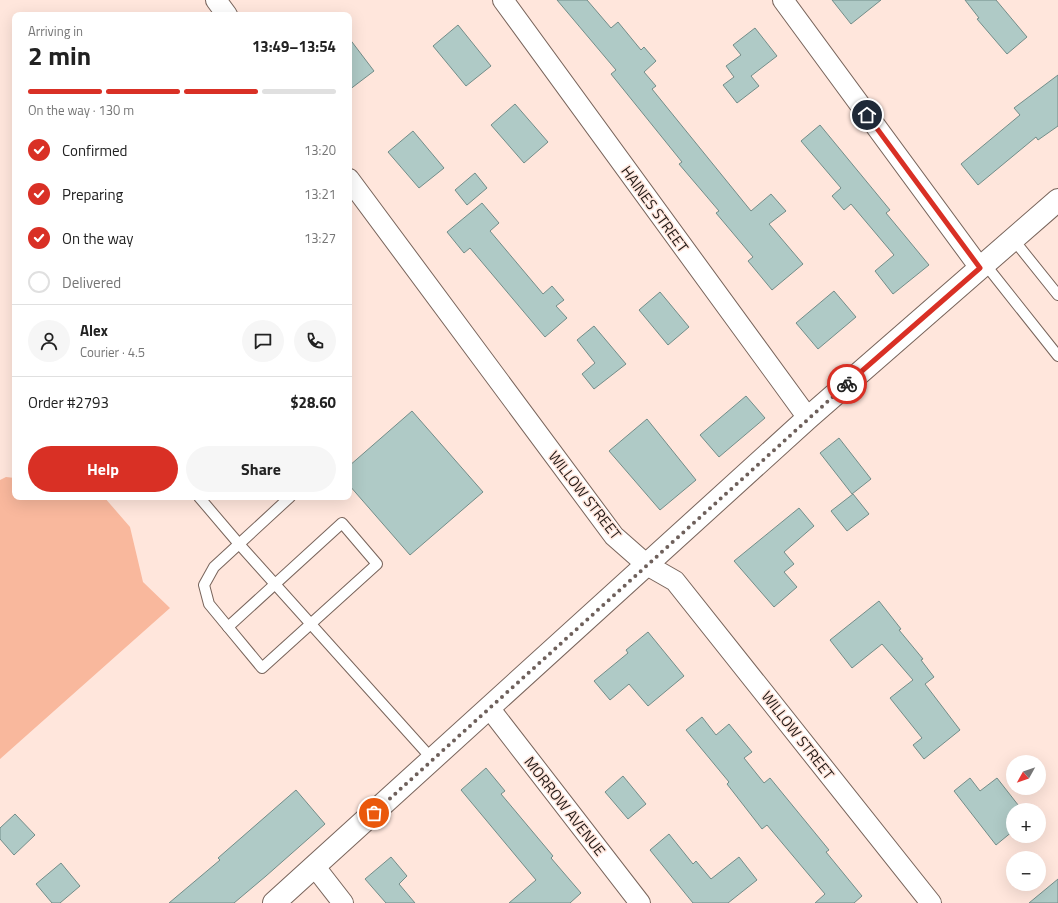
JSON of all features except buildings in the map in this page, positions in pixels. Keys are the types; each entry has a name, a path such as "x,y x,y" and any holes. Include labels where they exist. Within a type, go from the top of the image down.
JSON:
{"street":[{"path":"216,0 225,12"},
{"name":"HAINES STREET","path":"503,0 808,418"},
{"path":"783,0 982,266"},
{"name":"WILLOW STREET","path":"352,183 614,536 647,565 675,581 931,903"},
{"path":"274,903 434,760 808,418 1058,200"},
{"name":"MORROW AVENUE","path":"490,709 640,903"},
{"path":"315,867 343,903"}],"lane":[{"path":"1013,239 1058,295"},
{"path":"982,266 1058,356"},
{"path":"202,500 239,544 434,760"},
{"path":"228,627 342,523 377,564 262,668 228,627 209,604 204,585 214,567 287,500"}],"shaded area":[{"path":"6,477 12,478 12,500 107,500 130,527 143,582 170,608 0,759 0,480"}],"way so far":[{"path":"374,813 847,384"}],"route":[{"path":"847,384 980,268 867,115"}]}
